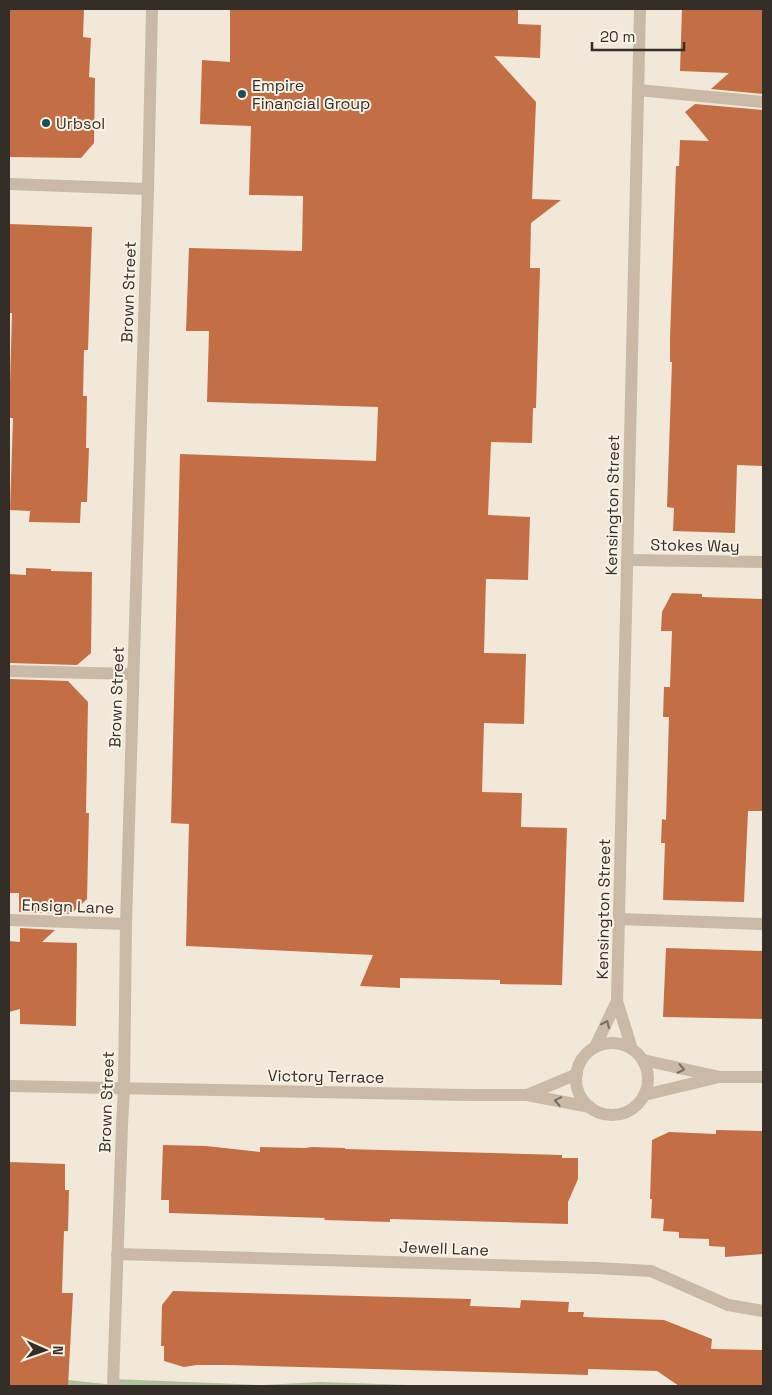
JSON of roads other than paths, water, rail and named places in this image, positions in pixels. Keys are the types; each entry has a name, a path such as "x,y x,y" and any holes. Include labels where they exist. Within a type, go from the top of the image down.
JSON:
{"street":[{"name":"Brown Street","path":"112,1386 124,1088 126,924 152,9"},
{"name":"Kensington Street","path":"632,1049 617,1001 640,9"},
{"path":"638,90 763,102"},
{"path":"9,184 148,189"},
{"name":"Stokes Way","path":"627,560 763,562"},
{"path":"9,670 133,674"},
{"path":"619,919 763,924"},
{"name":"Ensign Lane","path":"9,920 126,924"},
{"name":"Kensington Street","path":"595,1047 617,1001"},
{"path":"614,1043 623,1045 632,1049 643,1060 648,1072 648,1084 639,1104 631,1110 621,1114 601,1114 581,1098 577,1086 577,1074 580,1063 586,1054 595,1047 614,1043"},
{"path":"643,1060 720,1077 763,1077"},
{"name":"Victory Terrace","path":"527,1095 577,1074"},
{"path":"644,1095 720,1077"},
{"name":"Victory Terrace","path":"9,1086 527,1095 590,1107"},
{"name":"Jewell Lane","path":"117,1254 650,1271 728,1305 763,1311"}],"place":[{"name":"Empire Financial Group","path":"242,94"},
{"name":"Urbsol","path":"46,123"}]}
